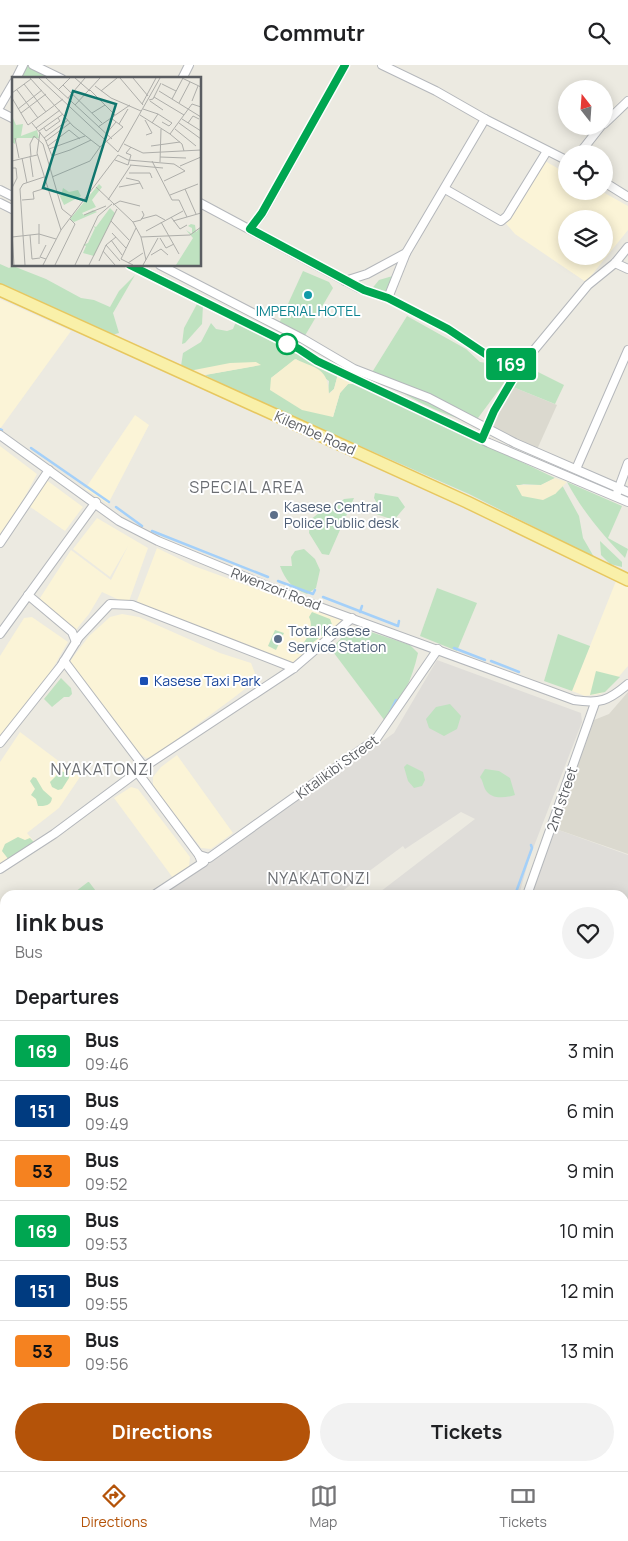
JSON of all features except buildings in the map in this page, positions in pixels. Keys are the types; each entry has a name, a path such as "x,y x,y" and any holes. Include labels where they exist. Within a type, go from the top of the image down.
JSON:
{"main road":[{"name":"Kilembe Road","path":"0,290 467,502 628,580"}],"street":[{"path":"17,77 23,65"},
{"path":"33,65 58,77"},
{"path":"183,77 189,65"},
{"path":"250,229 262,213 345,65"},
{"path":"382,65 436,91 485,119 558,156"},
{"path":"0,107 12,86"},
{"path":"613,115 628,101"},
{"path":"0,112 12,118"},
{"path":"388,298 406,253 485,119"},
{"path":"586,145 595,135"},
{"path":"445,189 501,221 547,151"},
{"path":"613,188 628,197"},
{"path":"0,190 12,196"},
{"path":"0,203 12,209"},
{"path":"201,204 345,281 388,298 448,329 490,357 520,367"},
{"path":"482,439 494,411 520,367 588,285 615,263 628,247"},
{"path":"345,281 367,273 406,253"},
{"path":"615,263 628,269"},
{"path":"132,266 299,349 317,361 482,439 628,503"},
{"path":"162,266 303,339 354,369 429,398 515,443 628,492"},
{"path":"576,469 628,350"},
{"name":"Rwenzori Road","path":"0,435 96,502 119,521 166,545 306,602 574,700 595,703"},
{"path":"616,497 617,488 628,463"},
{"path":"0,543 49,470"},
{"path":"0,634 96,502"},
{"path":"28,595 72,632 76,642"},
{"path":"0,743 64,661 83,633 110,604 132,605 294,668"},
{"path":"0,869 54,834 144,767 294,668 352,618"},
{"path":"72,632 83,633"},
{"name":"Kitalikibi Street","path":"162,890 376,739 438,649"},
{"path":"64,661 144,767"},
{"path":"595,703 616,694 628,684"},
{"name":"2nd street","path":"529,890 595,703"},
{"path":"138,773 199,855 202,863"},
{"path":"199,855 209,857"}],"shaded area":[{"path":"545,161 558,168 558,200 613,200 613,198 628,206 628,230 613,249 613,210 558,210 558,263 515,234 503,220"},
{"path":"561,265 600,265 586,282"},
{"path":"0,299 71,331 0,429"},
{"path":"513,387 557,405 535,454 491,433 493,416"},
{"path":"135,415 149,425 108,504 85,489"},
{"path":"0,446 37,474 1,542 0,542"},
{"path":"45,479 83,507 65,531 26,504"},
{"path":"97,518 148,548 128,604 102,592 89,614 75,631 43,608 40,598 71,550 111,580 128,546 110,577 73,549"},
{"path":"157,548 194,566 341,620 338,625 292,663 135,606"},
{"path":"616,581 628,587 628,666 608,689 600,694 585,696 572,691"},
{"path":"122,614 139,617 220,653 251,663 256,676 250,685 232,699 153,757 146,758 134,750 72,667 70,661 89,636 110,617"},
{"path":"32,617 68,642 46,680 0,745 0,656 24,618"},
{"path":"437,660 581,713 582,722 529,859 520,890 383,890 475,819 461,812 405,849 403,846 344,890 171,890 224,849 286,809 394,733"},
{"path":"628,692 628,854 553,828 594,720 609,714"},
{"path":"20,732 80,777 59,808 27,833 37,845 0,871 0,762"},
{"path":"177,755 233,833 211,849 201,848 153,786 153,777 161,767"},
{"path":"131,787 138,789 190,857 189,867 173,878 114,798"},
{"path":"553,828 628,855 628,890 532,890"}],"green space":[{"path":"26,65 49,77 20,77"},
{"path":"0,264 9,268 13,266 46,279 81,298 94,300 110,307 119,291 135,275 113,313 119,333 112,335 0,285"},
{"path":"303,271 329,282 333,288 303,339 297,340 277,328"},
{"path":"396,275 391,298 370,291 379,280"},
{"path":"197,304 203,305 202,324 182,344 184,328"},
{"path":"407,316 466,349 480,362 500,365 507,371 504,383 475,422 434,409 371,374"},
{"path":"237,319 269,340 338,374 334,389 328,394 329,381 296,359 271,378 333,417 340,393 348,384 359,384 555,478 541,485 520,484 555,494 562,485 579,516 583,538 594,557 469,494 237,392 205,375 260,365 189,371 181,366 183,353 201,342 211,323 216,329 227,331 233,329"},
{"path":"530,368 564,385 555,404 513,387"},
{"path":"567,482 622,506 608,538 628,549 625,558 593,522"},
{"path":"375,493 398,497 405,507 394,520 376,514 378,505 374,498"},
{"path":"354,498 329,555 322,554 309,533 310,520 329,505 336,506 344,499"},
{"path":"600,541 622,562 622,567 610,564 601,555"},
{"path":"304,549 315,559 320,570 316,588 307,594 290,583 284,576 280,566 292,566 291,557 295,551"},
{"path":"437,588 477,603 457,651 420,636"},
{"path":"312,612 330,619 333,627 298,654 296,651 306,640 310,631 311,622 309,617"},
{"path":"359,628 410,645 418,653 406,689 385,721 331,649 345,634"},
{"path":"275,630 284,633 276,650 268,646"},
{"path":"558,634 590,646 572,691 544,681"},
{"path":"596,671 620,677 605,692 590,695"},
{"path":"61,678 71,688 72,694 69,697 64,697 52,707 44,699"},
{"path":"450,704 461,716 457,729 444,736 429,728 426,719 436,707"},
{"path":"407,764 423,772 425,780 422,786 414,788 408,781 404,767"},
{"path":"485,769 499,771 510,778 515,795 494,797 488,793 480,777"},
{"path":"61,771 69,774 69,778 62,789 58,790 52,787 50,782"},
{"path":"33,777 36,778 43,790 52,798 47,805 38,806 36,799 31,795 35,789 30,781"},
{"path":"18,837 25,840 30,838 37,845 9,860 2,851 5,844"},
{"path":"88,882 95,890 78,890"}],"sand":[{"path":"295,359 324,374 329,394 334,389 338,374 359,384 348,384 340,393 333,417 302,410 270,390 271,378"},
{"path":"256,362 261,365 205,375 189,371 230,363"},
{"path":"555,478 567,482 555,494 543,500 522,496 516,485 541,485"}],"waterway":[{"path":"31,448 109,502"},
{"path":"116,507 142,526"},
{"path":"152,531 268,577"},
{"path":"278,581 313,594 315,590"},
{"path":"323,597 398,626 399,621"},
{"path":"360,612 362,606"},
{"path":"454,648 485,660"},
{"path":"491,661 519,672"},
{"path":"390,712 396,700"},
{"path":"517,890 532,848 531,845"}],"bus line":[{"name":"169","path":"132,266 299,349 317,361 482,439 494,411 520,367 490,357 448,329 388,298 345,281 250,229 262,213 345,65"}],"place":[{"name":"IMPERIAL HOTEL","path":"308,295"},
{"name":"Kasese Central Police Public desk","path":"274,515"},
{"name":"Total Kasese Service Station","path":"278,639"},
{"name":"Kasese Taxi Park","path":"144,681"}],"district":[{"name":"SPECIAL AREA","path":"247,487"},
{"name":"NYAKATONZI","path":"102,769"},
{"name":"NYAKATONZI","path":"319,878"}]}
